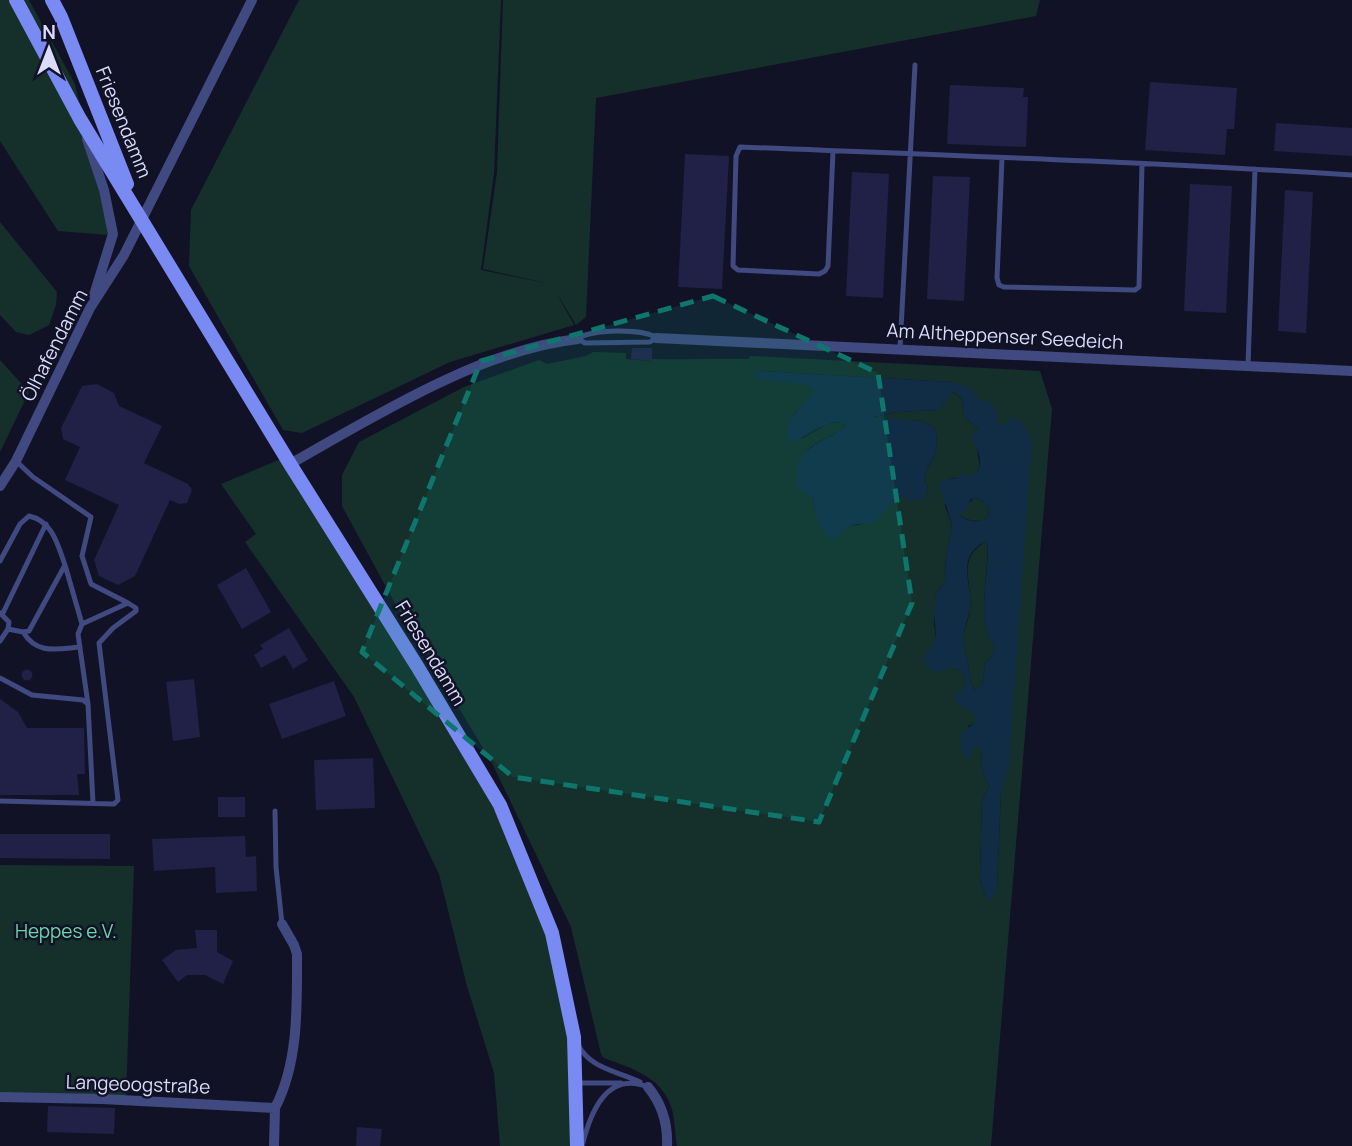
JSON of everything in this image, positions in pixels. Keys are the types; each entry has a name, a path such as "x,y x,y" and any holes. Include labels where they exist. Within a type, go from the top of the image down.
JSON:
{"main road":[{"name":"Friesendamm","path":"16,0 80,119 500,805 552,933 574,1037 580,1146"},
{"name":"Friesendamm","path":"52,0 142,221"}],"street":[{"name":"Ölhafendamm","path":"0,486 16,461 90,308 142,221 252,0"},
{"name":"Friesendamm","path":"80,119 104,190 113,234 90,308"},
{"name":"Am Altheppenser Seedeich","path":"656,338 1348,371"},
{"name":"Am Altheppenser Seedeich","path":"290,464 357,426 463,373 536,347 578,339"},
{"path":"274,1146 275,1108 285,1089 298,1015 297,954 295,945 282,923"},
{"path":"648,1087 663,1112 667,1146"},
{"name":"Langeoogstraße","path":"0,1097 275,1108"}],"lane":[{"path":"900,348 915,65"},
{"path":"833,151 828,266 825,271 819,274 738,270 733,266 736,156 740,147 1255,169 1352,175"},
{"path":"1002,158 997,278 999,285 1004,287 1131,291 1139,287 1142,164"},
{"path":"1248,366 1255,169"},
{"name":"Am Altheppenser Seedeich","path":"578,339 585,343 650,342 656,338"},
{"path":"0,801 114,804 118,800 99,656 100,643 113,628 136,611 134,606 91,584 82,556 91,517 33,477 16,461"},
{"path":"0,561 24,519 29,516 46,524 55,537 82,624 78,634 88,704 93,803"},
{"path":"0,641 9,622 1,614 46,524"},
{"path":"8,629 29,631 65,565"},
{"path":"82,624 128,603"},
{"path":"23,632 29,642 39,648 80,647"},
{"path":"0,678 12,687 32,695 83,700 88,704"},
{"path":"275,811 276,867 282,923"},
{"path":"574,1037 585,1056 596,1066"},
{"path":"582,1065 596,1066 630,1077 648,1087 575,1079 582,1065"},
{"path":"580,1146 601,1100 611,1089 630,1083"}],"highlighted area":[{"path":"713,296 878,373 912,603 819,822 513,777 362,652 481,361"}],"green space":[{"path":"0,0 29,0 75,84 109,235 58,231 0,141"},
{"path":"299,0 501,0 494,173 481,270 551,284 483,269 497,172 503,0 1040,0 1036,16 596,98 586,317 576,325 556,292 574,325 450,362 302,433 283,430 189,266 191,210"},
{"path":"0,222 57,292 49,325 29,335 16,332 0,315"},
{"path":"593,352 626,353 626,359 651,361 748,359 750,356 1040,371 1052,409 991,1146 677,1146 673,1113 663,1091 647,1076 604,1058 601,1054 571,927 491,761 392,598 342,506 342,475 359,442 464,387 539,360 547,364 586,356","holes":["762,371 952,382 978,399 996,422 1005,425 1001,791 997,888 985,896 980,879 982,800 989,786 982,771 981,746 974,747 968,726 978,722 963,689 965,680 961,671 953,668 936,638 934,624 936,594 945,580 952,525 945,506 948,479 976,475 980,467 976,444 979,429 964,417 962,402 959,396 952,392 939,410 896,412 871,418 921,421 934,427 937,439 934,456 926,474 928,489 925,498 905,498 897,495 874,519 842,530 815,511 813,498 799,489 804,455 815,444 844,428 846,421 827,424 801,439 794,414 815,393 808,384 752,375"]},
{"path":"0,360 29,392 0,452"},
{"path":"281,459 406,655 495,807 547,935 569,1038 573,1146 500,1146 494,1073 467,986 439,874 354,697 245,542 256,534 221,484"},
{"path":"974,498 982,500 989,508 988,518 973,521 959,515"},
{"path":"987,541 984,609 985,623 994,645 994,653 985,664 982,684 975,690 971,684 964,641 970,609 968,563 977,548"},
{"name":"Heppes e.V.","path":"0,865 134,866 126,1098 0,1096"}],"water":[{"path":"761,371 952,382 971,389 978,399 991,403 998,414 996,422 1005,425 1011,417 1021,421 1032,439 1009,767 1001,791 997,888 990,902 985,896 980,879 982,800 989,786 982,771 981,747 974,747 968,759 961,751 961,733 977,721 973,712 956,703 955,694 963,689 965,680 961,671 953,668 936,672 927,667 924,658 936,638 936,594 945,580 952,525 939,483 958,478 960,474 975,474 979,470 980,457 971,437 979,429 964,417 963,402 953,392 939,410 896,412 874,417 921,421 934,427 937,438 926,474 928,489 925,498 915,501 897,496 875,523 848,527 835,540 822,528 813,498 798,489 798,465 808,450 844,428 846,422 824,425 791,443 788,436 790,422 814,392 807,384 769,381 751,375","holes":["970,500 982,500 989,508 988,518 973,521 959,515 960,512 966,512","987,541 984,609 994,653 985,664 982,684 975,690 971,684 964,641 970,609 967,571 971,554"]}],"building":[{"path":"1150,82 1237,88 1234,129 1227,129 1225,155 1145,150"},
{"path":"950,85 1024,88 1023,97 1028,97 1026,147 947,144"},
{"path":"1276,123 1352,128 1352,156 1274,151"},
{"path":"685,154 729,156 722,289 678,287"},
{"path":"852,172 889,174 883,298 846,296"},
{"path":"933,176 970,177 964,301 927,299"},
{"path":"1190,184 1232,186 1226,313 1184,311"},
{"path":"1285,190 1313,192 1306,333 1278,331"},
{"path":"632,348 652,348 652,361 631,359"},
{"path":"97,384 114,393 119,406 162,426 144,463 188,484 192,490 187,503 179,504 170,500 135,576 118,585 99,576 94,560 119,505 65,480 80,447 63,439 61,428 82,386"},
{"path":"246,568 271,612 242,629 217,585"},
{"path":"289,628 308,660 293,669 285,655 261,668 254,655 263,649 260,645"},
{"path":"27,669 33,675 27,681 21,675"},
{"path":"194,679 200,737 173,741 166,682"},
{"path":"334,681 346,716 282,739 269,704"},
{"path":"0,699 18,712 27,728 84,728 85,774 77,774 79,795 0,795"},
{"path":"373,758 375,808 316,810 314,760"},
{"path":"218,797 245,797 245,817 218,817"},
{"path":"0,834 110,834 110,859 0,858"},
{"path":"245,836 246,857 256,856 257,891 216,893 215,867 154,871 152,839"},
{"path":"195,930 217,930 217,952 233,961 223,984 205,975 187,975 178,982 162,960 176,950 197,948"},
{"path":"48,1106 115,1108 114,1134 47,1132"},
{"path":"357,1127 382,1129 380,1146 356,1146"}]}
